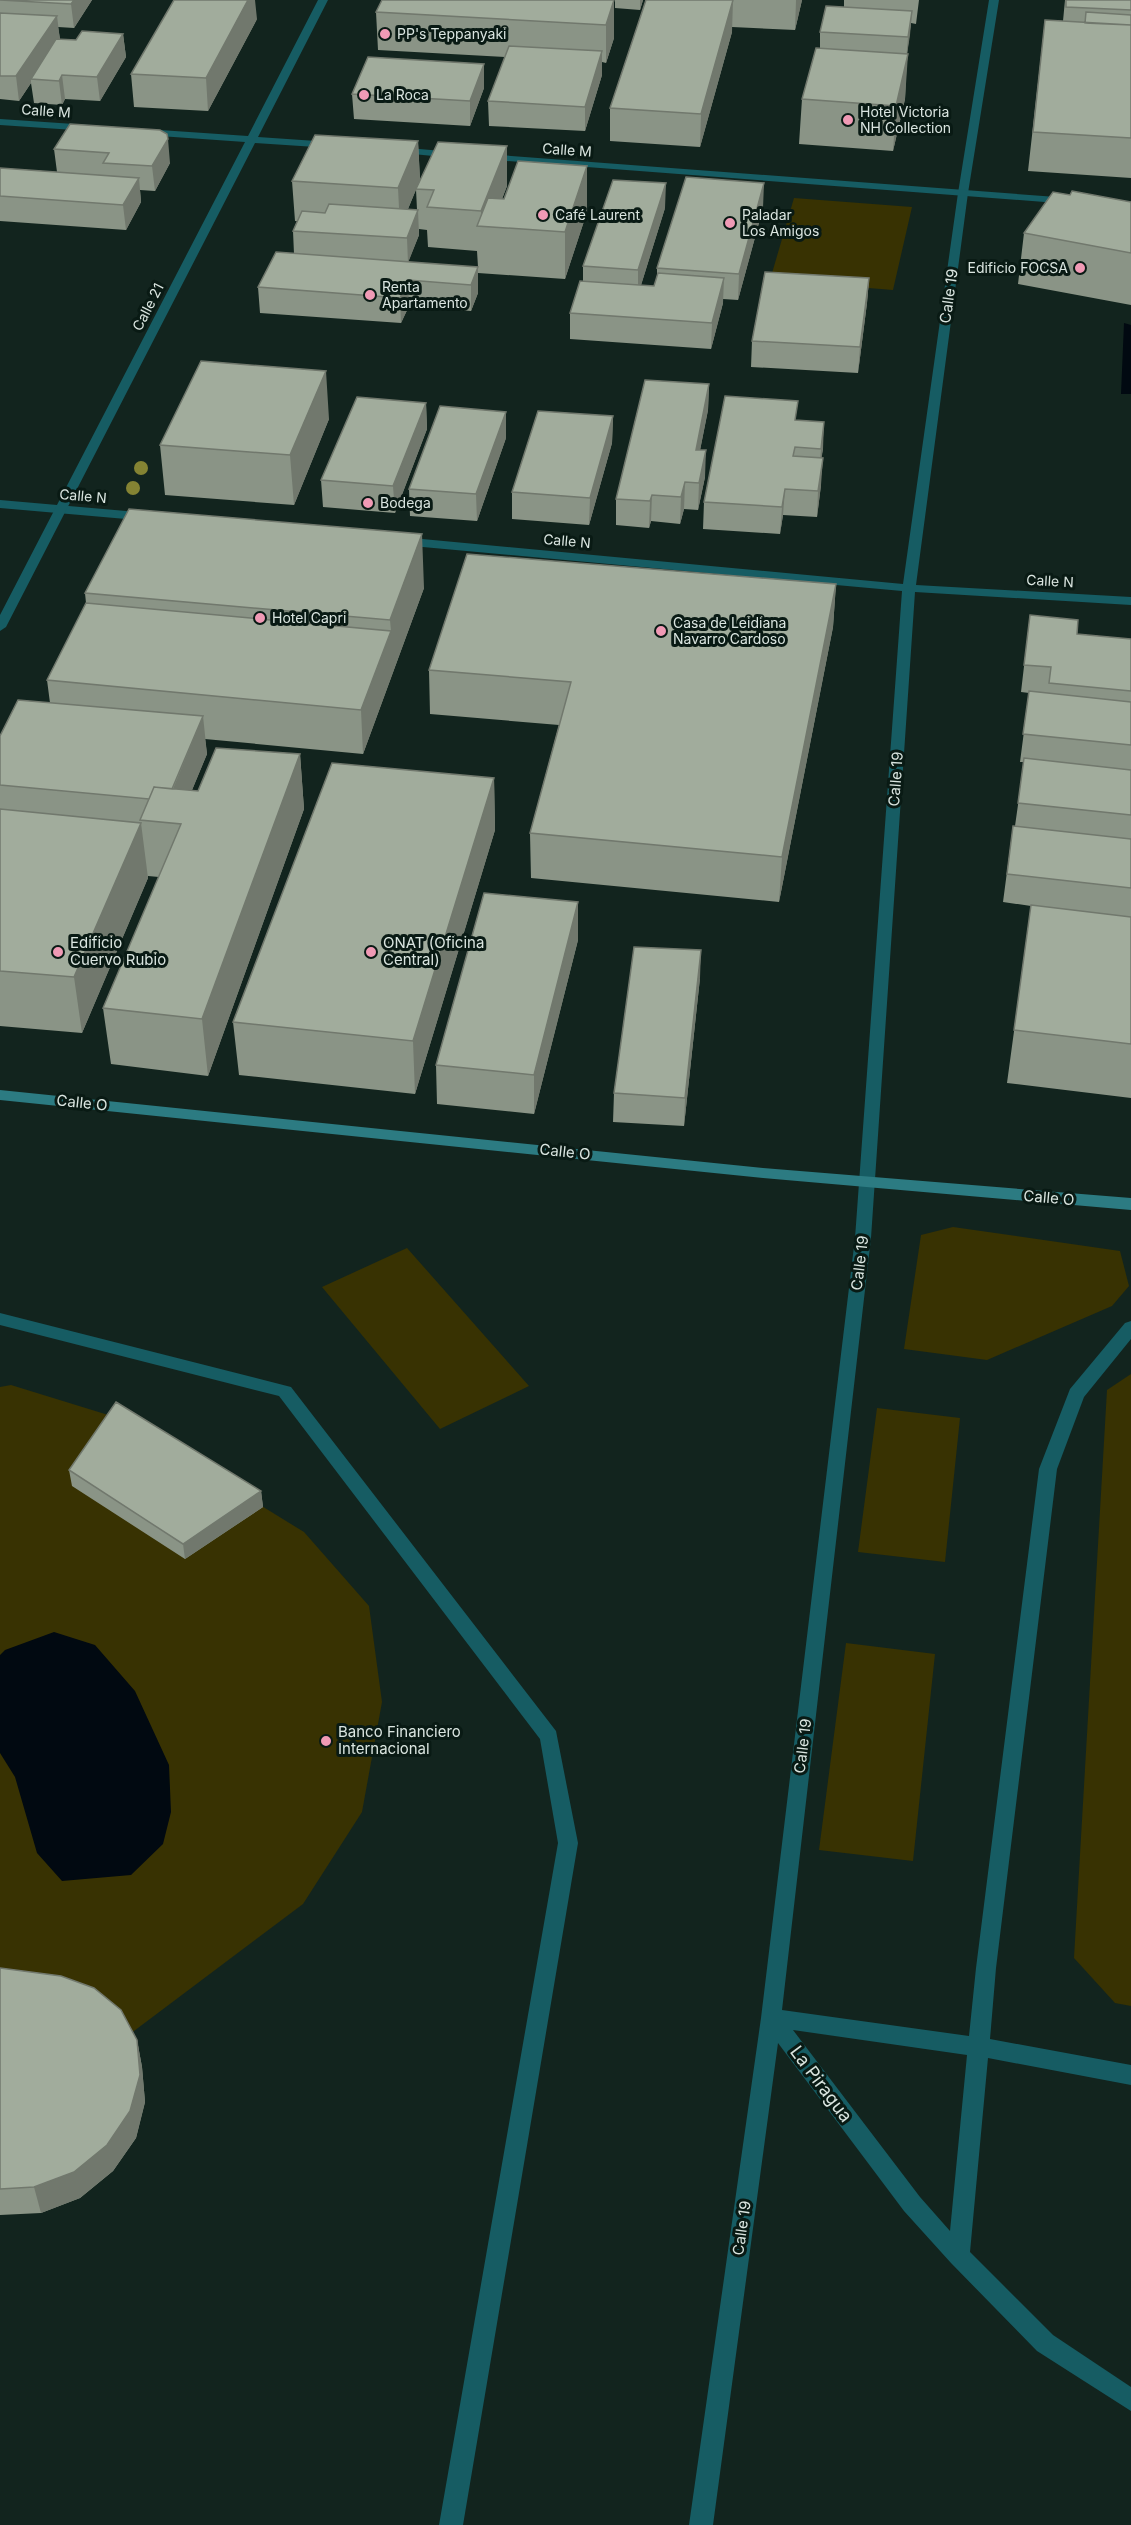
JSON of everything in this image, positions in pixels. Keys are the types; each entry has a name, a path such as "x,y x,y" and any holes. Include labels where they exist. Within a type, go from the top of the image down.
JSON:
{"main road":[{"name":"Calle O","path":"0,1095 868,1183 1131,1204"}],"street":[{"name":"Calle 21","path":"0,627 323,0"},
{"name":"Calle 19","path":"701,2525 771,2018 868,1183 909,588 963,193 994,0"},
{"name":"Calle M","path":"0,122 96,128"},
{"path":"132,131 346,146"},
{"path":"382,149 465,155"},
{"name":"Calle M","path":"477,156 1086,202"},
{"name":"Calle N","path":"0,504 156,518"},
{"name":"Calle N","path":"383,539 909,588 1131,601"},
{"path":"0,1319 285,1391 549,1737 568,1843 451,2525"},
{"path":"959,2256 986,1968 1048,1469 1076,1394 1131,1327"},
{"name":"La Piragua","path":"771,2018 980,2047 1131,2075"},
{"name":"La Piragua","path":"771,2018 912,2204 959,2256 1045,2343 1131,2400"}],"shaded area":[{"path":"794,198 912,207 893,290 770,280"},
{"path":"1124,323 1131,325 1131,394 1121,394"},
{"path":"953,1227 1120,1251 1129,1286 1112,1306 987,1360 904,1349 921,1235"},
{"path":"407,1248 529,1386 440,1429 322,1287"},
{"path":"1131,1374 1131,2006 1115,2003 1074,1958 1107,1390"},
{"path":"11,1385 118,1418 304,1532 369,1606 382,1702 362,1812 303,1904 126,2037 0,1994 0,1387"},
{"path":"877,1408 960,1418 945,1562 858,1552"},
{"path":"54,1632 95,1645 135,1691 169,1765 171,1812 163,1844 131,1875 62,1881 37,1853 15,1777 0,1753 0,1655 5,1650"},
{"path":"846,1643 935,1654 913,1861 819,1850"}],"building":[{"path":"0,0 74,0 71,4"},
{"path":"174,0 248,0 206,78 131,74"},
{"path":"382,0 614,0 606,25 376,12"},
{"path":"646,0 733,0 701,114 610,108"},
{"path":"1066,0 1131,0 1131,10 1066,7"},
{"path":"826,6 912,11 908,37 820,32"},
{"path":"1086,12 1131,15 1131,25 1085,23"},
{"path":"0,13 57,16 16,76 0,76"},
{"path":"1045,20 1131,25 1131,138 1033,132"},
{"path":"82,31 123,34 97,77 62,75 59,81 31,79 56,39 76,40"},
{"path":"509,46 602,51 585,107 488,101"},
{"path":"816,48 908,54 896,106 802,99"},
{"path":"368,57 484,64 470,101 352,94"},
{"path":"70,124 160,130 167,134 168,139 152,166 103,163 109,153 54,149"},
{"path":"315,135 418,141 398,188 292,181"},
{"path":"438,142 507,146 481,211 427,207 434,190 416,189"},
{"path":"518,161 587,166 565,232 477,226 488,198 504,199"},
{"path":"0,168 139,178 123,205 0,196"},
{"path":"686,177 764,183 739,274 657,268"},
{"path":"613,180 666,183 638,270 583,266"},
{"path":"1072,191 1131,202 1131,253 1024,233 1053,192 1070,195"},
{"path":"329,204 418,210 407,238 293,231 302,211 325,213"},
{"path":"276,252 478,267 471,285 408,280 400,298 258,287"},
{"path":"765,272 869,278 860,347 752,341"},
{"path":"658,273 724,278 712,323 570,313 580,281 654,286"},
{"path":"201,361 326,371 290,455 160,445"},
{"path":"645,380 709,384 696,450 706,450 699,483 685,482 681,497 652,495 650,501 616,499"},
{"path":"725,396 798,401 795,420 824,422 821,449 795,447 793,456 823,458 818,491 785,489 782,507 704,502"},
{"path":"357,397 426,403 393,486 321,480"},
{"path":"440,406 506,412 476,494 409,489"},
{"path":"538,411 613,416 590,498 512,492"},
{"path":"129,509 422,534 390,620 85,593"},
{"path":"467,554 836,584 782,857 530,833 571,682 429,670"},
{"path":"86,603 391,631 361,710 47,680"},
{"path":"1030,615 1078,620 1077,634 1131,639 1131,691 1049,683 1051,667 1024,665"},
{"path":"1029,691 1131,702 1131,745 1023,734"},
{"path":"18,700 203,716 172,789 154,787 149,799 0,785 0,736"},
{"path":"216,748 300,754 202,1019 103,1008 181,824 140,820 154,787 198,791"},
{"path":"1024,758 1131,770 1131,815 1018,803"},
{"name":"ONAT (Oficina Central)","path":"332,763 494,778 413,1041 233,1022"},
{"path":"0,809 141,823 74,977 0,971"},
{"path":"1013,826 1131,839 1131,888 1007,874"},
{"path":"484,893 578,902 534,1075 436,1065"},
{"path":"1031,905 1131,917 1131,1044 1014,1030"},
{"path":"634,947 701,950 685,1098 614,1093"},
{"path":"116,1402 261,1491 183,1544 69,1470"},
{"path":"0,1968 61,1976 94,1988 121,2010 137,2040 140,2075 130,2111 107,2145 74,2172 34,2187 0,2189"}],"place":[{"name":"PP's Teppanyaki","path":"385,34"},
{"name":"La Roca","path":"364,95"},
{"name":"Hotel Victoria NH Collection","path":"848,120"},
{"name":"Café Laurent","path":"543,215"},
{"name":"Paladar Los Amigos","path":"730,223"},
{"name":"Edificio FOCSA","path":"1080,268"},
{"name":"Renta Apartamento","path":"370,295"},
{"name":"Bodega","path":"368,503"},
{"name":"Hotel Capri","path":"260,618"},
{"name":"Casa de Leidiana Navarro Cardoso","path":"661,631"},
{"name":"Edificio Cuervo Rubio","path":"58,952"},
{"name":"ONAT (Oficina Central)","path":"371,952"},
{"name":"Banco Financiero Internacional","path":"326,1741"}]}
